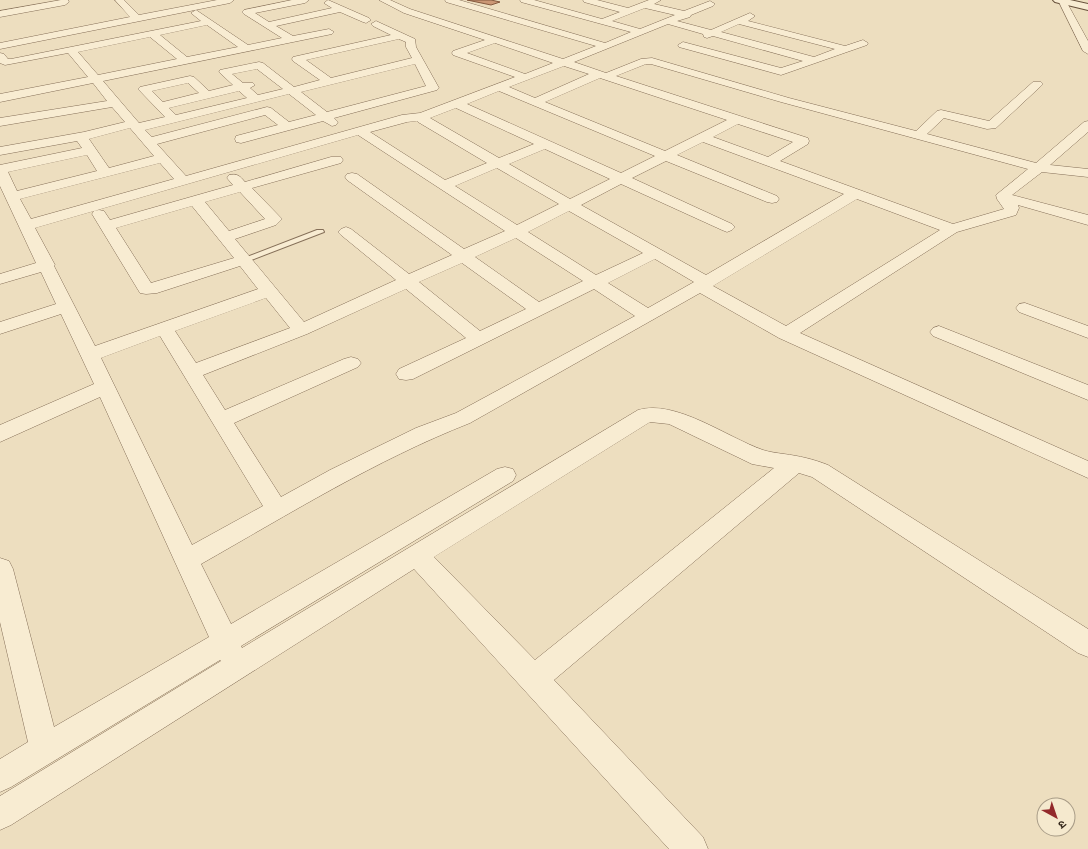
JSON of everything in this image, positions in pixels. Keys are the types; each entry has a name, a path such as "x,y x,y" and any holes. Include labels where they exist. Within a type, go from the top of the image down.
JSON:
{"street":[{"path":"119,0 130,6 136,17"},
{"path":"0,46 212,0"},
{"path":"0,42 84,22 136,17 227,0 292,40"},
{"path":"247,12 305,0"},
{"path":"241,138 432,89 433,86 420,74 418,60 408,48 411,41 322,0"},
{"path":"383,0 407,11 803,141 770,162"},
{"path":"449,0 606,46"},
{"path":"524,0 640,32"},
{"path":"588,0 628,11"},
{"path":"1060,0 1088,7"},
{"path":"1060,0 1088,51"},
{"path":"602,22 651,2 684,15 698,18"},
{"path":"0,14 66,4"},
{"path":"27,225 264,159 364,137 386,124 418,117 456,104 710,4"},
{"path":"189,8 246,49"},
{"path":"268,25 341,9"},
{"path":"750,16 680,46 780,72 863,43"},
{"path":"738,21 846,49"},
{"path":"19,94 6,68 71,50 208,22"},
{"path":"667,22 813,60"},
{"path":"713,22 728,26"},
{"path":"0,98 329,32"},
{"path":"152,34 185,61"},
{"path":"328,81 297,59 400,36"},
{"path":"494,40 457,53 524,77"},
{"path":"71,50 134,126 183,181"},
{"path":"535,102 664,53"},
{"path":"0,151 173,119 418,60"},
{"path":"645,61 652,61 769,96 1039,168 1088,173"},
{"path":"255,99 224,72 258,65 324,116 364,137 444,185 648,316"},
{"path":"314,71 329,68"},
{"path":"160,106 276,78"},
{"path":"173,119 144,88 190,79 207,95"},
{"path":"918,136 941,114 992,125 1038,84"},
{"path":"498,87 772,199"},
{"path":"351,98 386,124"},
{"path":"0,123 115,103"},
{"path":"456,104 727,227"},
{"path":"210,110 264,159"},
{"path":"149,142 267,111 286,126"},
{"path":"44,115 46,142"},
{"path":"418,117 655,253 786,334 1088,470"},
{"path":"191,372 301,330 463,257 570,205 738,119"},
{"path":"1003,197 1088,125"},
{"path":"82,136 81,137 105,172"},
{"path":"702,137 952,229"},
{"path":"444,185 545,144"},
{"path":"90,150 0,170 47,265 237,666"},
{"path":"12,196 162,158"},
{"path":"106,226 336,160"},
{"path":"225,170 274,219 271,222 226,236"},
{"path":"352,177 539,310"},
{"path":"186,560 277,510 424,433 463,418 648,316 857,193"},
{"path":"1003,197 1088,220"},
{"path":"786,334 952,229 1011,212 1012,208 1003,197"},
{"path":"195,200 226,236 243,260 301,330"},
{"path":"94,206 146,289 152,289 243,260"},
{"path":"346,232 479,339"},
{"path":"406,374 655,253"},
{"path":"0,279 47,265"},
{"path":"90,355 268,291"},
{"path":"0,328 66,306"},
{"path":"1025,308 1088,332"},
{"path":"164,328 277,510"},
{"path":"939,332 1088,393"},
{"path":"221,420 351,363"},
{"path":"0,434 105,387"},
{"path":"0,814 416,555 645,415 665,415 760,458 809,466 820,471 1088,644"},
{"path":"534,679 794,464"},
{"path":"0,776 224,641 505,475"},
{"path":"416,555 534,679 691,849"},
{"path":"0,570 8,634 45,749"}],"lane":[{"path":"243,260 320,232"}],"building":[{"path":"467,0 491,0 500,2 491,5"}]}
